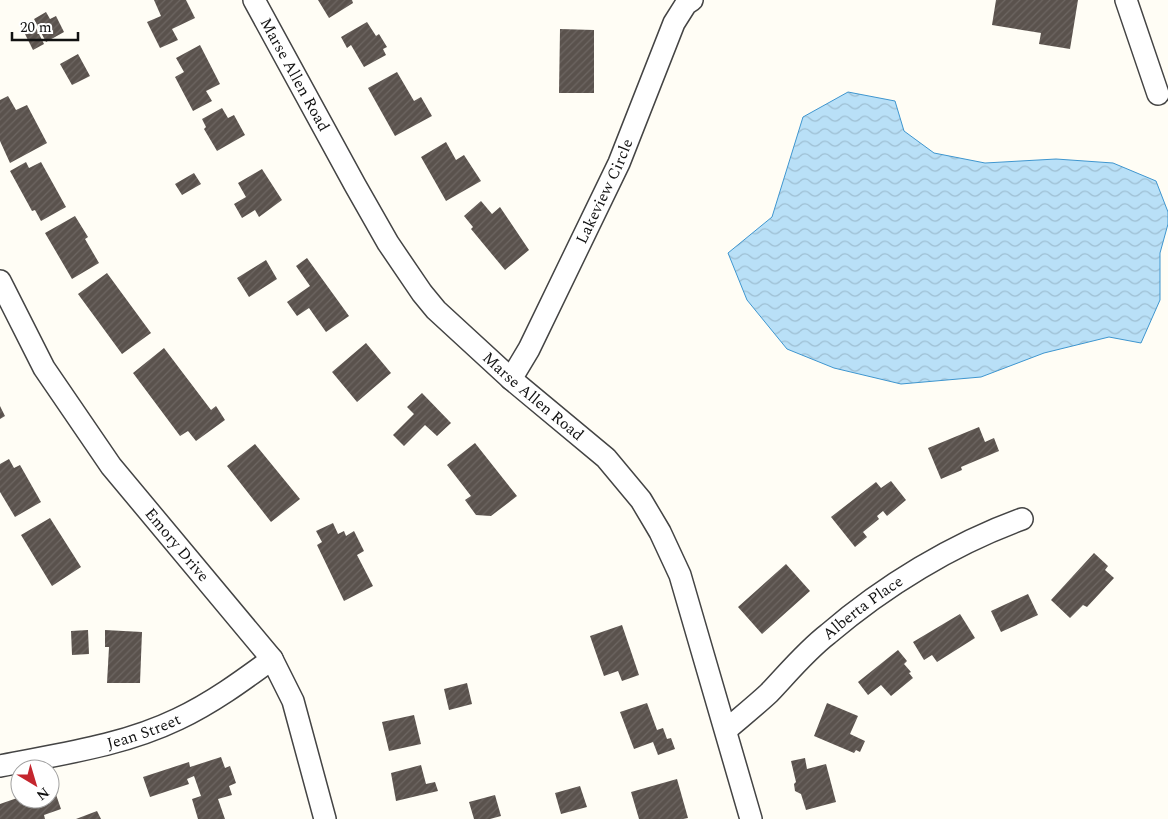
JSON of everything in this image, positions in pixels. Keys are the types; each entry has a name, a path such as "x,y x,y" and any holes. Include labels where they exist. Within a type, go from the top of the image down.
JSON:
{"street":[{"name":"Marse Allen Road","path":"254,0 388,243 422,292 436,310 511,379 606,458 641,500 660,532 680,575 752,819"},
{"name":"Lakeview Circle","path":"511,379 529,349 619,164 674,23 686,4 692,0"},
{"path":"1126,0 1158,94"},
{"name":"Emory Drive","path":"0,281 44,368 111,466 272,659 293,701 325,819"},
{"name":"Alberta Place","path":"726,730 768,694 826,635 860,607 911,573 994,529 1022,519"},
{"name":"Jean Street","path":"0,766 101,746 178,720 211,702 272,659"}],"water":[{"path":"848,92 895,101 904,131 934,153 985,163 1056,159 1113,163 1156,181 1168,212 1168,224 1160,253 1160,300 1141,343 1109,337 1044,353 981,377 901,384 834,368 787,349 747,300 728,253 772,217 803,117"}],"building":[{"path":"154,0 186,0 195,18 172,29 178,40 160,48 147,22 161,16"},
{"path":"318,0 352,0 353,3 329,18"},
{"path":"996,0 1078,0 1070,49 1039,44 1041,33 992,25"},
{"path":"46,12 50,19 56,16 64,32 46,42 34,19"},
{"path":"32,20 44,44 33,50 21,26"},
{"path":"367,22 376,36 379,34 387,47 383,49 386,55 364,67 351,45 347,48 341,37"},
{"path":"560,29 594,30 594,93 559,93"},
{"path":"200,45 220,84 206,91 212,101 193,111 175,77 184,72 176,58"},
{"path":"78,54 90,76 72,85 60,64"},
{"path":"397,72 414,101 421,97 432,116 395,136 368,88"},
{"path":"8,96 16,110 27,105 47,143 10,163 0,141 0,100"},
{"path":"222,108 228,118 234,115 245,135 217,151 204,129 206,127 202,119"},
{"path":"446,142 456,160 464,155 481,181 446,201 421,157"},
{"path":"26,162 29,168 41,162 66,207 41,221 35,210 32,211 10,171"},
{"path":"262,169 282,200 259,217 255,210 242,218 234,204 246,197 238,183"},
{"path":"194,173 201,184 182,195 175,184"},
{"path":"481,201 492,214 500,207 529,250 505,270 471,229 473,227 464,216"},
{"path":"75,216 88,237 85,239 99,263 72,279 45,233"},
{"path":"307,258 349,316 326,332 309,308 297,316 287,302 310,286 296,266"},
{"path":"266,260 277,279 249,297 237,278"},
{"path":"107,273 151,333 122,354 78,294"},
{"path":"366,343 391,373 357,402 332,372"},
{"path":"164,348 211,410 216,406 225,420 196,441 188,431 180,436 133,373"},
{"path":"422,393 451,423 437,436 425,425 404,446 393,435 414,414 407,407"},
{"path":"0,406 5,416 0,419"},
{"path":"979,427 985,442 994,438 999,451 961,467 962,470 941,479 928,448"},
{"path":"475,443 517,496 491,516 476,515 465,500 471,496 447,465"},
{"path":"255,444 300,499 271,522 227,466"},
{"path":"9,459 14,468 20,465 41,502 15,517 0,492 0,464"},
{"path":"891,481 906,500 887,516 883,511 877,516 879,519 863,532 867,537 855,547 831,517 876,482 881,488"},
{"path":"50,518 81,567 52,586 21,535"},
{"path":"333,523 338,534 344,531 346,536 354,531 364,551 357,555 373,586 344,601 317,545 322,542 316,531"},
{"path":"1094,553 1108,566 1105,570 1114,578 1087,607 1083,605 1070,618 1051,600"},
{"path":"786,564 810,591 762,634 738,607"},
{"path":"1028,594 1038,615 1001,632 991,611"},
{"path":"960,614 975,638 937,662 932,655 924,660 913,642"},
{"path":"622,625 639,675 622,681 618,671 604,676 590,636"},
{"path":"88,630 89,654 72,655 71,631"},
{"path":"105,630 142,632 140,683 107,683 109,647 105,647"},
{"path":"898,650 907,661 904,664 911,672 909,673 913,678 891,696 881,685 868,695 858,682"},
{"path":"467,683 472,704 449,710 444,689"},
{"path":"647,703 657,730 663,728 667,739 671,738 675,749 658,755 653,742 634,749 620,712"},
{"path":"827,703 858,716 850,734 865,741 860,752 856,750 854,753 814,736"},
{"path":"414,715 421,744 389,751 382,722"},
{"path":"221,757 225,768 230,766 236,783 229,786 232,795 218,799 225,819 198,819 192,799 201,796 194,776 187,779 189,784 150,797 143,777 189,762 190,767"},
{"path":"805,758 807,769 826,764 836,802 806,810 801,794 795,791 794,784 796,782 791,761"},
{"path":"421,765 426,784 435,782 438,791 396,801 391,773"},
{"path":"677,779 688,818 639,819 631,792"},
{"path":"580,786 587,807 561,814 555,793"},
{"path":"495,795 501,816 490,819 474,819 469,802"},
{"path":"10,800 10,809 60,809 60,806 61,809 44,815 45,819 0,819 0,804"},
{"path":"97,811 101,819 76,819"}]}
